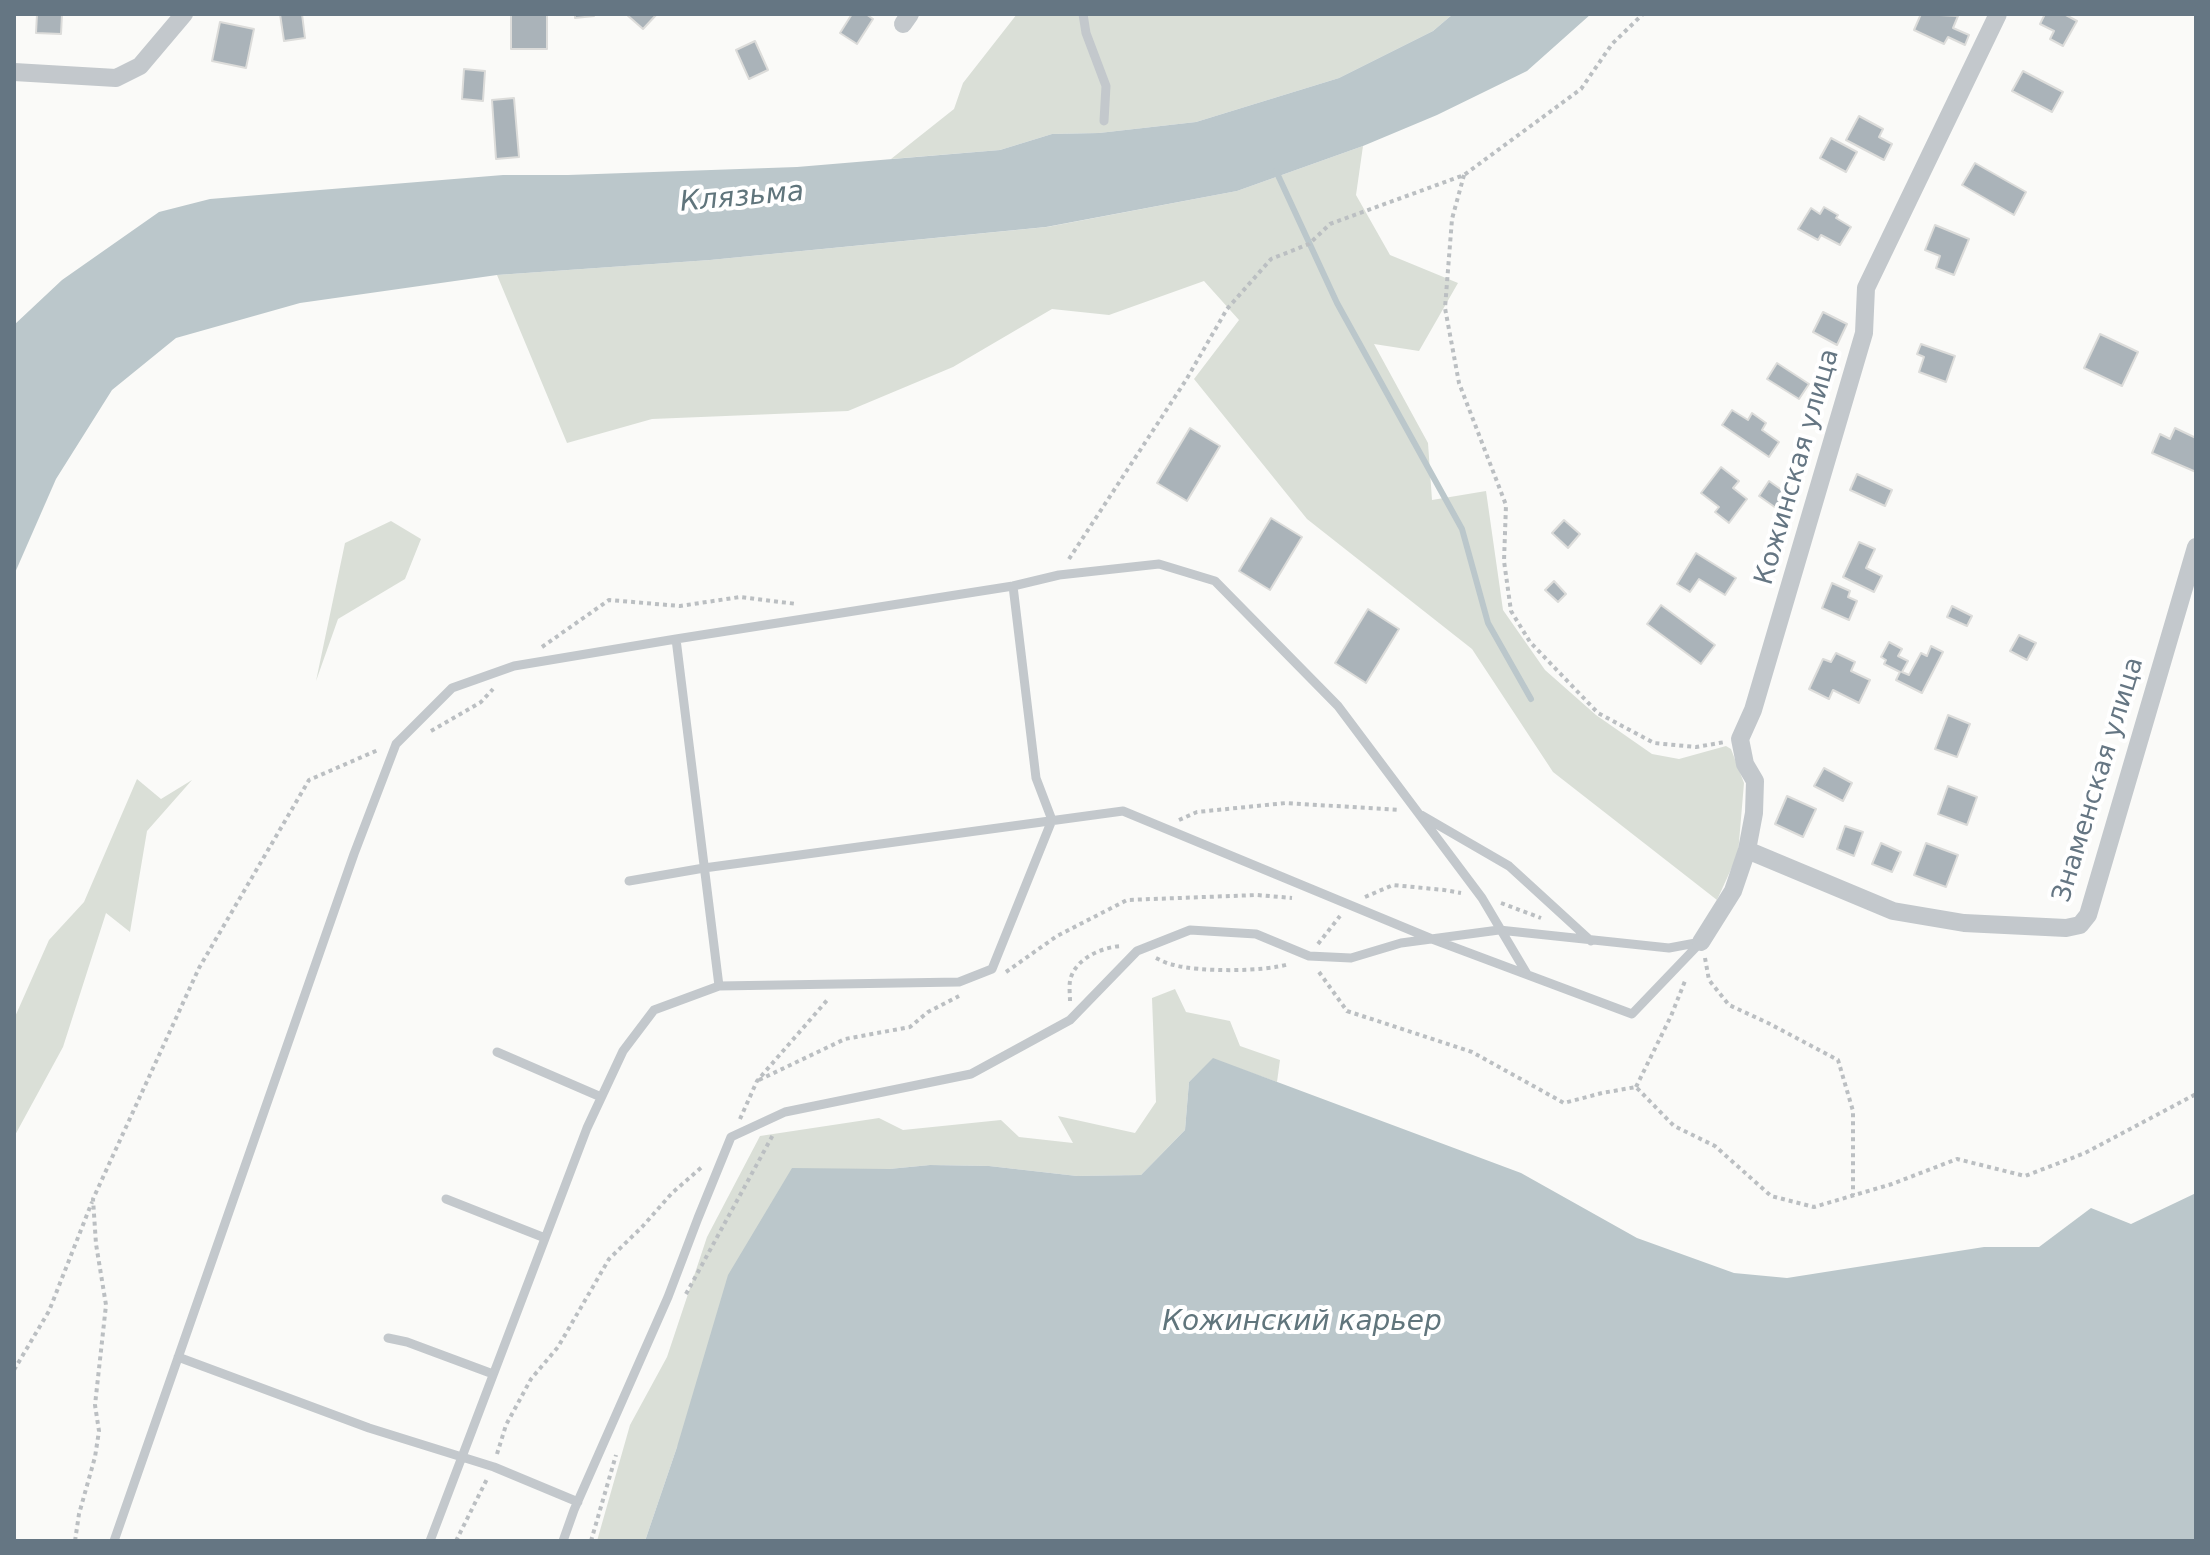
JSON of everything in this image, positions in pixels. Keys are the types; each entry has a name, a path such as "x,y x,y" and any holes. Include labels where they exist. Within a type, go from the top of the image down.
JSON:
{"street":[{"path":"14,72 116,78 140,66 184,14"},
{"name":"Кожинская улица","path":"1740,739 1753,710 1864,333 1866,288 1998,14"},
{"name":"Знаменская улица","path":"1747,850 1893,911 1964,923 2066,928 2080,925 2088,915 2093,900 2196,547"},
{"path":"1701,942 1733,891 1747,850 1754,813 1755,781 1745,764 1740,739"}],"lane":[{"path":"1083,14 1086,33 1106,86 1104,121"},
{"path":"114,1541 354,854 396,744 452,688 514,666 1013,586 1059,575 1159,564 1215,581 1338,706 1482,898 1527,974"},
{"path":"430,1541 587,1128 623,1051 654,1010 719,986 959,982 992,969 1052,820 1036,778 1013,586"},
{"path":"676,639 719,986"},
{"path":"629,881 1123,811 1432,939 1632,1014 1701,942"},
{"path":"1415,811 1509,866 1591,941"},
{"path":"563,1541 668,1297 731,1137 785,1112 971,1074 1070,1020 1137,951 1190,930 1256,934 1309,956 1351,958 1401,943 1499,930 1669,948 1701,942"},
{"path":"497,1052 601,1097"},
{"path":"446,1199 545,1238"},
{"path":"388,1338 493,1374"},
{"path":"178,1357 369,1428 494,1467 578,1502"}],"path":[{"path":"1059,575 1186,380 1227,309 1271,259 1309,244 1330,224 1464,175 1581,89 1612,44 1643,14"},
{"path":"1464,175 1452,219 1445,308 1459,383 1506,505 1504,561 1511,611 1530,642 1598,713 1654,743 1696,747 1740,739"},
{"path":"14,1370 49,1311 93,1199 199,968 309,780 366,754"},
{"path":"1162,827 1197,812 1286,803 1415,811"},
{"path":"1070,1020 1070,979 1079,965 1103,947 1120,946 1175,966 1251,969 1283,966 1309,956 1350,903 1393,885 1444,890 1482,898 1510,905 1551,923"},
{"path":"999,976 1057,936 1127,900 1257,895 1303,899"},
{"path":"1701,942 1709,980 1729,1005 1838,1060 1853,1111 1853,1195"},
{"path":"1309,956 1347,1011 1472,1052 1564,1103 1636,1087"},
{"path":"1636,1087 1689,971"},
{"path":"456,1541 494,1467 506,1425 531,1379 558,1347 609,1259 731,1137 757,1081 841,984"},
{"path":"757,1081 845,1039 910,1027 928,1012 970,990"},
{"path":"1636,1087 1674,1126 1715,1146 1771,1196 1814,1207 1892,1184 1957,1159 2025,1176 2085,1153 2196,1094"},
{"path":"679,1306 785,1112"},
{"path":"75,1541 99,1431 95,1405 106,1305 96,1244 93,1199"},
{"path":"591,1541 620,1441"}],"shaded area":[{"path":"1017,14 1453,14 1433,31 1339,78 1196,122 1099,133 1052,134 1000,150 891,159 954,109 963,83"},
{"path":"1363,146 1356,195 1390,255 1458,283 1419,351 1374,344 1428,443 1432,500 1486,491 1503,610 1545,670 1596,715 1652,754 1679,759 1726,746 1731,749 1744,783 1738,854 1717,900 1553,772 1472,649 1307,519 1194,379 1239,320 1204,281 1109,315 1052,309 953,367 848,411 652,419 567,443 497,275 710,260 1047,227 1237,191"},
{"path":"391,521 421,539 405,579 338,619 316,681 345,543"},
{"path":"137,779 161,799 192,780 147,831 130,932 106,913 63,1047 14,1137 14,1019 49,940 84,902"},
{"path":"1175,989 1186,1012 1230,1021 1240,1046 1280,1060 1277,1082 1213,1059 1189,1082 1185,1130 1141,1175 1077,1176 989,1166 930,1165 889,1169 677,1447 645,1541 597,1541 630,1425 667,1357 707,1237 760,1136 879,1118 903,1130 1001,1120 1019,1137 1073,1143 1058,1116 1135,1133 1156,1102 1152,998"}],"water":[{"name":"Клязьма","path":"1453,14 1591,14 1527,71 1437,115 1363,146 1237,191 1046,227 710,260 497,275 300,303 176,338 112,390 56,479 14,575 14,325 62,280 159,212 210,199 503,175 797,167 1000,150 1052,134 1099,133 1196,122 1339,78 1433,31"},
{"name":"Кожинский карьер","path":"1213,1058 1521,1173 1637,1238 1734,1273 1787,1278 1984,1247 2039,1247 2091,1208 2131,1224 2196,1193 2196,1541 645,1541 677,1447 728,1275 792,1168 989,1166 1077,1176 1141,1175 1185,1130 1189,1082"}],"building":[{"path":"37,14 62,14 61,34 36,33"},
{"path":"280,14 302,14 305,38 284,41"},
{"path":"511,14 547,14 547,49 511,49"},
{"path":"575,14 594,14 594,16 575,18"},
{"path":"626,14 657,14 643,29"},
{"path":"852,14 866,14 873,19 857,44 840,33"},
{"path":"1921,14 1958,16 1953,28 1969,35 1965,45 1948,37 1944,44 1914,30"},
{"path":"2045,14 2064,14 2077,21 2063,46 2050,39 2054,31 2040,24"},
{"path":"220,22 254,29 246,68 212,61"},
{"path":"755,41 768,70 749,79 736,50"},
{"path":"464,69 485,71 483,101 462,99"},
{"path":"2023,71 2063,92 2052,112 2012,91"},
{"path":"514,98 519,157 496,159 492,100"},
{"path":"1859,116 1883,129 1879,137 1892,144 1884,160 1846,140"},
{"path":"1831,138 1857,152 1846,172 1820,158"},
{"path":"1975,163 2026,192 2014,215 1962,185"},
{"path":"1824,207 1851,227 1840,245 1821,235 1818,240 1798,229 1811,208 1820,214"},
{"path":"1935,225 1969,239 1954,275 1936,268 1940,256 1925,250"},
{"path":"1823,312 1847,324 1837,345 1813,332"},
{"path":"2100,334 2138,352 2122,386 2084,368"},
{"path":"1921,344 1955,356 1946,382 1919,372 1924,357 1917,354"},
{"path":"1777,363 1809,384 1799,399 1767,379"},
{"path":"1732,410 1748,420 1752,413 1766,423 1762,430 1779,442 1769,457 1722,425"},
{"path":"1190,428 1220,446 1187,501 1157,483"},
{"path":"2175,428 2196,438 2196,472 2152,453 2160,434 2170,439"},
{"path":"1721,467 1739,481 1733,488 1747,499 1729,523 1715,512 1719,507 1701,493"},
{"path":"1857,474 1892,490 1885,506 1850,490"},
{"path":"1769,481 1786,493 1776,508 1759,496"},
{"path":"1271,518 1302,537 1270,590 1239,571"},
{"path":"1564,520 1580,534 1568,548 1552,533"},
{"path":"1859,542 1875,549 1866,568 1882,576 1874,592 1843,577"},
{"path":"1696,553 1736,578 1725,595 1699,579 1690,592 1677,584"},
{"path":"1554,581 1566,594 1558,602 1545,590"},
{"path":"1832,583 1850,591 1848,597 1857,601 1849,620 1822,608"},
{"path":"1661,605 1715,645 1701,664 1647,624"},
{"path":"1952,606 1972,616 1967,626 1947,617"},
{"path":"1368,609 1399,629 1366,683 1335,663"},
{"path":"2019,635 2036,643 2027,660 2010,651"},
{"path":"1889,642 1902,649 1898,656 1908,661 1902,672 1909,675 1921,653 1927,656 1931,646 1943,652 1922,693 1896,680 1900,672 1884,664 1886,660 1881,657"},
{"path":"1836,653 1855,662 1851,671 1870,680 1859,703 1833,690 1829,699 1809,689 1823,659 1831,662"},
{"path":"1948,715 1970,724 1957,757 1935,749"},
{"path":"1824,768 1852,783 1843,801 1814,786"},
{"path":"1948,786 1977,797 1967,825 1938,814"},
{"path":"1787,796 1816,809 1803,837 1775,824"},
{"path":"1845,826 1863,832 1854,856 1837,849"},
{"path":"1881,843 1901,852 1892,872 1872,864"},
{"path":"1926,843 1958,855 1946,887 1914,875"}],"waterway":[{"path":"1276,171 1337,303 1462,529 1488,623 1531,699"}]}
